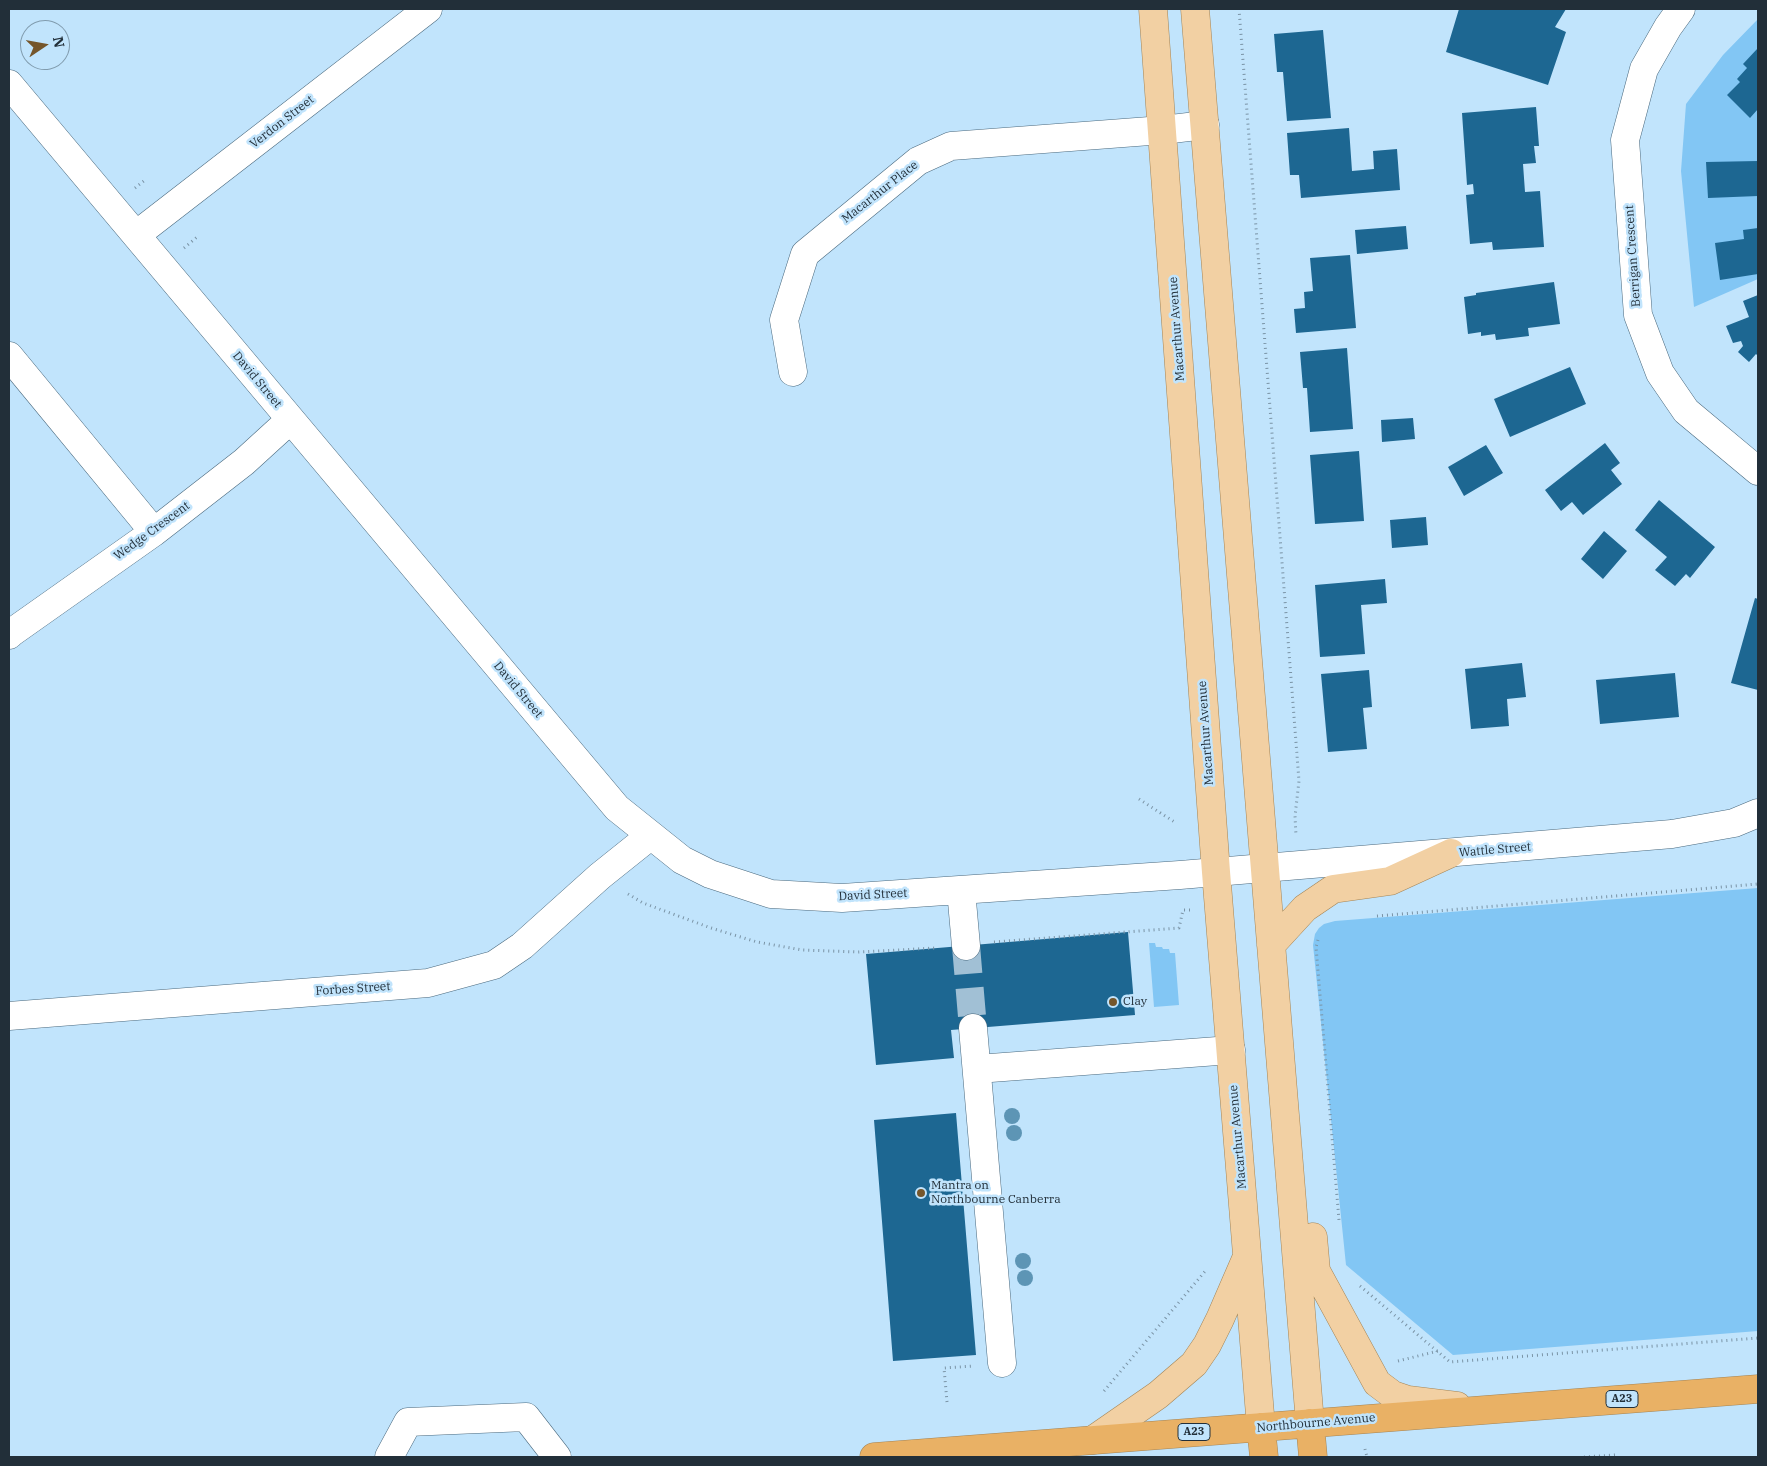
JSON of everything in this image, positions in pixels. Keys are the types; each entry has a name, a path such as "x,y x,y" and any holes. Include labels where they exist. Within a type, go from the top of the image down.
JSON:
{"highway":[{"name":"Northbourne Avenue","path":"874,1457 1758,1389"},
{"path":"1310,1423 1313,1457"},
{"name":"Macarthur Avenue","path":"1261,1427 1264,1456"}],"main road":[{"name":"Macarthur Avenue","path":"1153,9 1222,872 1231,1050 1261,1427"},
{"path":"1195,9 1310,1423"},
{"path":"1271,945 1305,908 1333,889 1390,881 1450,853"},
{"path":"1286,1123 1311,1220 1316,1271 1377,1383 1393,1394 1408,1400 1486,1410"},
{"path":"1094,1440 1158,1395 1194,1364 1207,1345 1220,1319 1247,1255"}],"street":[{"name":"Verdon Street","path":"136,235 428,9"},
{"name":"Berrigan Crescent","path":"1681,9 1668,27 1644,69 1625,140 1638,315 1660,374 1686,411 1758,471"},
{"name":"David Street","path":"9,84 617,808 682,860 703,871 771,894 842,898 1222,872"},
{"name":"Macarthur Place","path":"793,372 784,320 804,254 918,161 951,146 1163,130 1205,125"},
{"path":"9,356 154,532"},
{"name":"Wedge Crescent","path":"9,636 11,632 154,532 244,462 290,420"},
{"name":"Wattle Street","path":"1222,872 1672,834 1734,823 1758,813"},
{"name":"Forbes Street","path":"9,1016 428,983 494,965 522,946 600,876 650,836"},
{"path":"960,890 966,945"},
{"path":"973,1028 1002,1363"},
{"path":"977,1069 1231,1050"},
{"path":"389,1457 408,1422 526,1417 557,1457"}],"path":[{"path":"1239,9 1299,782 1295,816"},
{"path":"1139,799 1176,823"},
{"path":"1368,916 1758,884"},
{"path":"628,894 643,903 757,942 802,950 858,952 923,949 1179,928 1183,910"},
{"path":"1320,932 1316,947 1339,1222"},
{"path":"1104,1391 1208,1267"},
{"path":"1358,1284 1450,1362 1758,1338"},
{"path":"1392,1362 1438,1351"},
{"path":"947,1402 944,1368 1002,1363"},
{"path":"1584,1457 1615,1455"}],"shaded area":[{"path":"1758,19 1758,279 1694,307 1681,171 1686,104 1723,55"},
{"path":"1758,888 1758,1331 1453,1355 1346,1265 1313,945 1315,934 1319,928 1324,924 1335,921"},
{"path":"1149,943 1155,943 1156,947 1169,949 1170,953 1175,953 1179,1005 1154,1007"}],"building":[{"path":"1459,9 1566,9 1555,27 1566,32 1548,85 1446,52"},
{"path":"1323,30 1331,118 1287,121 1283,72 1277,72 1274,34"},
{"path":"1758,48 1758,109 1750,118 1727,95 1740,82 1737,79 1747,68 1743,64"},
{"path":"1536,107 1539,146 1534,146 1536,163 1523,164 1525,192 1540,191 1544,247 1493,250 1492,242 1470,244 1466,195 1474,194 1473,184 1467,185 1462,113"},
{"path":"1349,128 1352,171 1374,169 1373,151 1397,149 1400,190 1301,198 1299,175 1290,175 1287,133"},
{"path":"1758,161 1758,196 1708,198 1706,162"},
{"path":"1406,226 1408,249 1357,254 1355,230"},
{"path":"1758,228 1758,274 1720,280 1715,243 1744,239 1743,230"},
{"path":"1350,255 1356,328 1296,333 1294,309 1305,308 1304,292 1313,291 1310,258"},
{"path":"1554,282 1560,324 1528,328 1529,336 1496,340 1495,334 1481,336 1481,332 1468,334 1464,297 1476,295 1476,293"},
{"path":"1758,295 1758,356 1756,354 1749,362 1738,352 1743,346 1741,341 1733,343 1726,326 1749,317 1743,301"},
{"path":"1347,348 1353,429 1310,432 1307,388 1303,388 1300,352"},
{"path":"1570,367 1586,404 1510,437 1494,399"},
{"path":"1413,418 1415,439 1382,442 1381,420"},
{"path":"1605,443 1620,463 1611,470 1622,484 1583,515 1572,502 1561,511 1545,490"},
{"path":"1486,445 1503,473 1464,496 1448,467"},
{"path":"1359,451 1364,521 1315,524 1310,455"},
{"path":"1659,500 1715,547 1690,578 1686,574 1675,586 1655,570 1667,557 1635,530"},
{"path":"1426,517 1428,545 1392,548 1390,520"},
{"path":"1604,531 1627,551 1603,579 1581,559"},
{"path":"1385,579 1387,603 1361,605 1365,654 1320,657 1315,585"},
{"path":"1755,598 1758,599 1758,690 1731,683"},
{"path":"1522,663 1526,697 1507,699 1509,726 1471,729 1465,669"},
{"path":"1369,670 1372,707 1363,708 1367,749 1328,752 1321,674"},
{"path":"1675,673 1679,717 1600,724 1596,680"},
{"path":"1128,932 1135,1015 951,1030 954,1058 876,1065 866,954"},
{"name":"Mantra on Northbourne Canberra","path":"956,1113 976,1355 893,1361 874,1120"}],"tunnel":[{"path":"966,946 973,1028"}],"place":[{"name":"Clay","path":"1113,1002"},
{"name":"Mantra on Northbourne Canberra","path":"921,1193"}]}
